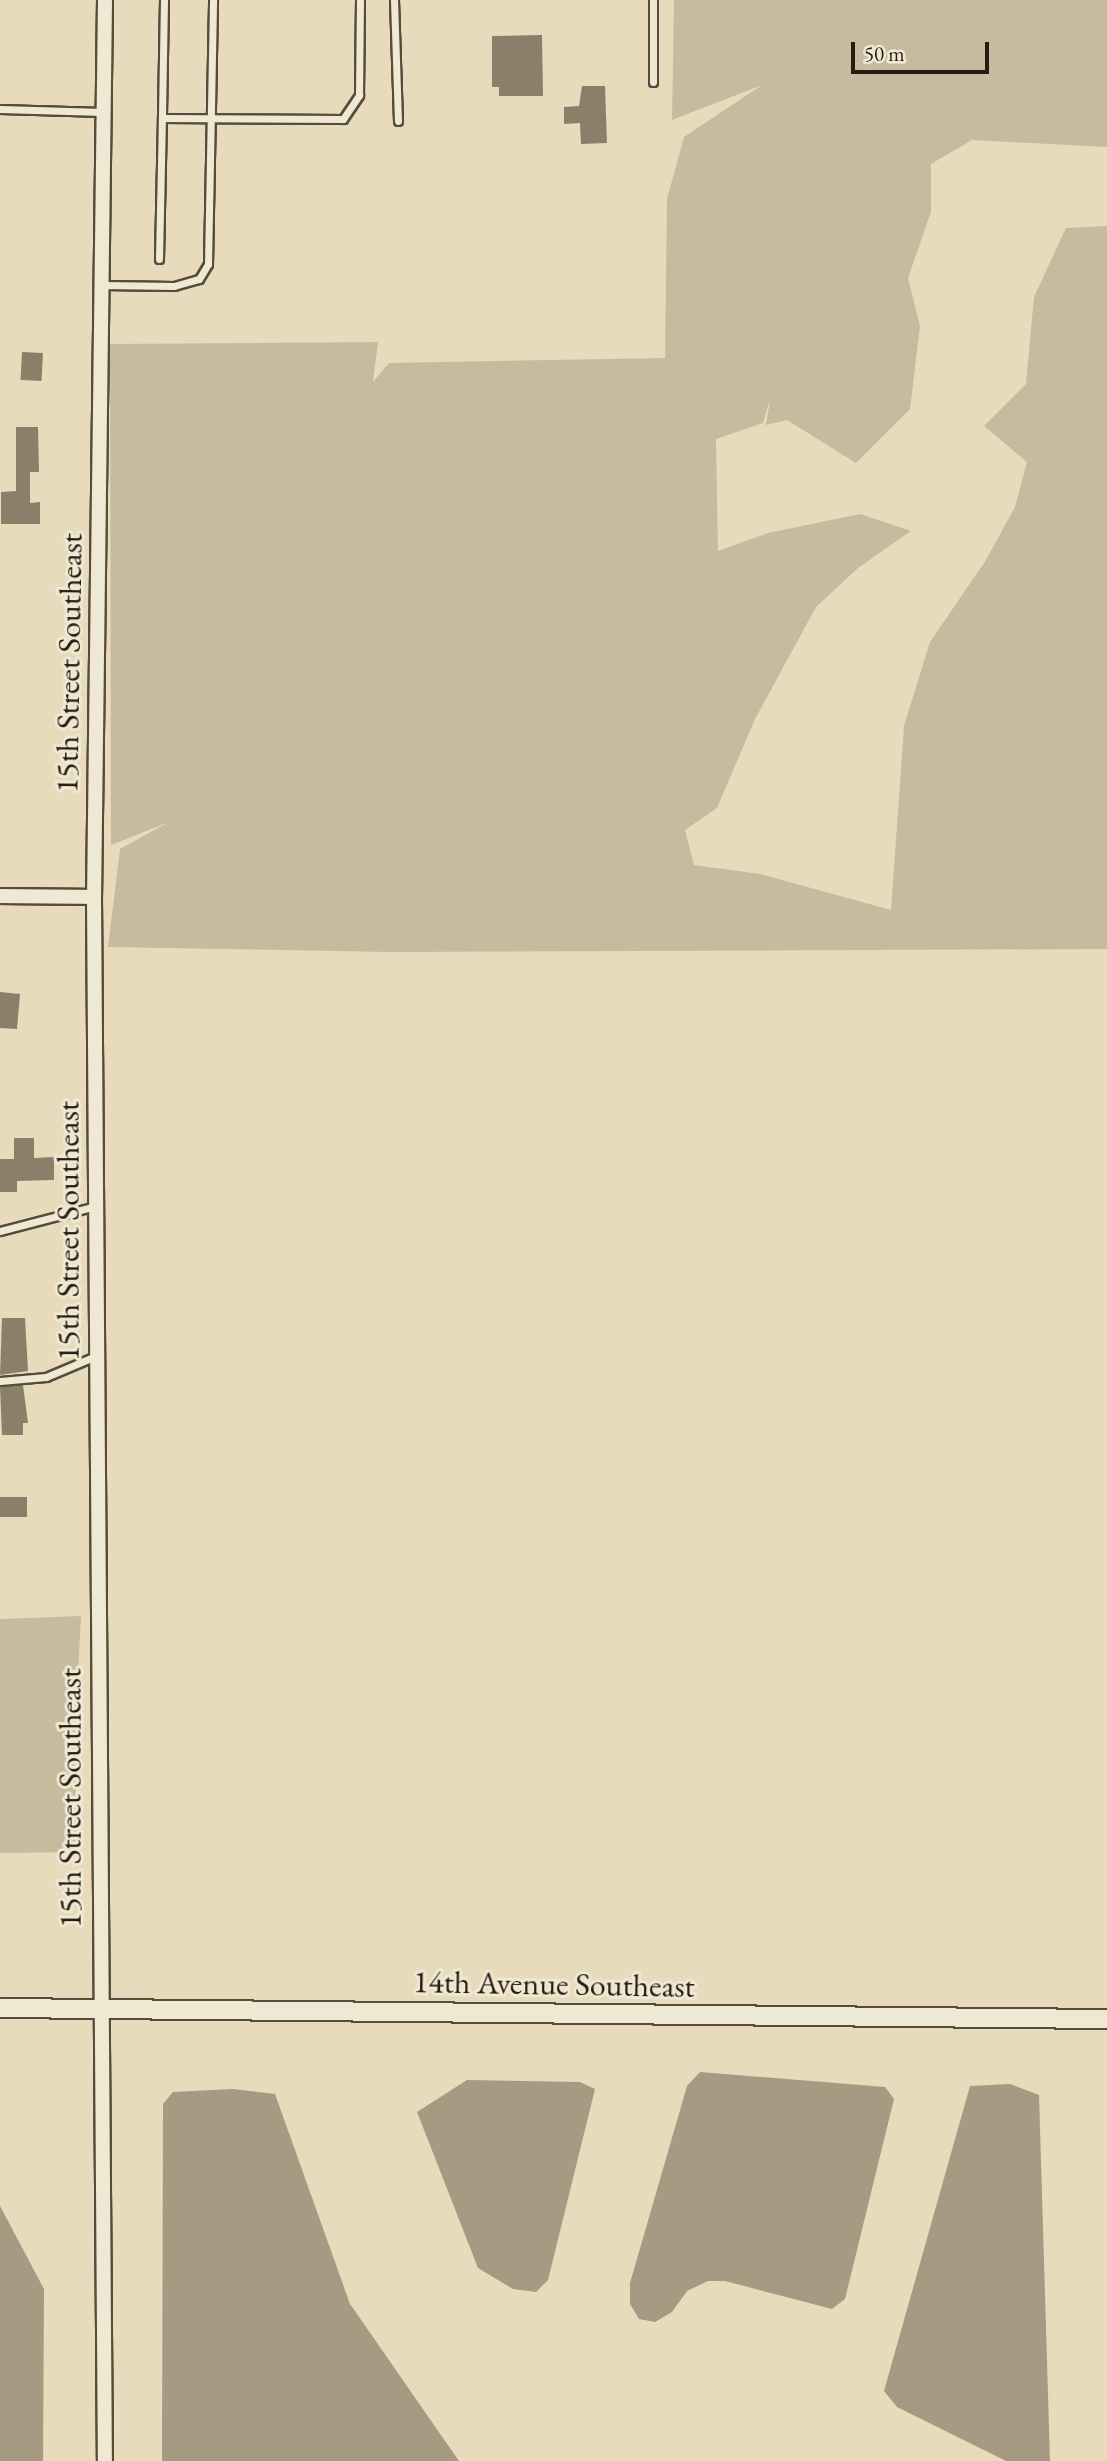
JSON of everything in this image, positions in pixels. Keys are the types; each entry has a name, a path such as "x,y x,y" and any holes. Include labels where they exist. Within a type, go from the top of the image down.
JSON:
{"street":[{"name":"15th Street Southeast","path":"104,0 94,897 99,2008 105,2461"},
{"path":"0,896 94,897"},
{"name":"14th Avenue Southeast","path":"0,2008 1107,2019"}],"lane":[{"path":"159,259 164,0"},
{"path":"101,285 174,286 199,279 208,264 214,118 214,0"},
{"path":"162,118 343,119 359,95 360,0"},
{"path":"394,0 398,121"},
{"path":"653,0 653,82"},
{"path":"0,109 103,112"},
{"path":"0,1231 96,1206"},
{"path":"0,1381 46,1377 96,1356"}],"shaded area":[{"path":"674,0 1107,0 1107,147 972,140 931,164 931,212 908,278 920,326 910,409 856,463 787,420 766,425 770,400 763,423 716,439 718,551 768,533 860,514 911,531 858,568 816,607 755,719 717,808 685,830 694,865 760,874 891,910 904,726 930,642 986,560 1015,507 1027,462 984,426 1026,384 1034,297 1066,228 1107,226 1107,949 391,952 108,947 120,849 169,822 111,845 110,344 378,342 373,382 389,363 665,358 667,199 684,137 762,85 672,120"},
{"path":"81,1616 74,1750 78,1852 0,1853 0,1619"},
{"path":"700,2072 885,2087 894,2099 845,2299 832,2309 725,2281 708,2281 687,2291 672,2312 655,2322 639,2319 630,2304 630,2283 687,2086"},
{"path":"467,2080 580,2082 595,2089 548,2280 536,2292 513,2289 478,2268 417,2112"},
{"path":"1010,2084 1039,2095 1050,2461 1006,2461 897,2407 884,2391 970,2086"},
{"path":"233,2089 275,2094 350,2304 459,2461 162,2461 163,2104 173,2092"},
{"path":"0,2206 44,2289 43,2461 0,2461"}],"building":[{"path":"542,35 543,96 499,96 499,87 492,87 492,36"},
{"path":"582,86 605,86 607,143 581,144 580,123 564,124 564,107 579,106"},
{"path":"22,352 43,353 42,381 21,380"},
{"path":"16,427 38,427 39,472 30,472 30,503 40,502 40,524 1,524 1,492 16,491"},
{"path":"0,992 20,994 17,1029 0,1028"},
{"path":"14,1138 34,1138 34,1158 54,1157 54,1180 17,1181 17,1192 0,1192 0,1159 14,1159"},
{"path":"2,1318 25,1318 28,1371 0,1375"},
{"path":"23,1385 28,1423 23,1423 23,1435 2,1435 0,1387"},
{"path":"0,1497 27,1497 27,1517 0,1517"}]}
